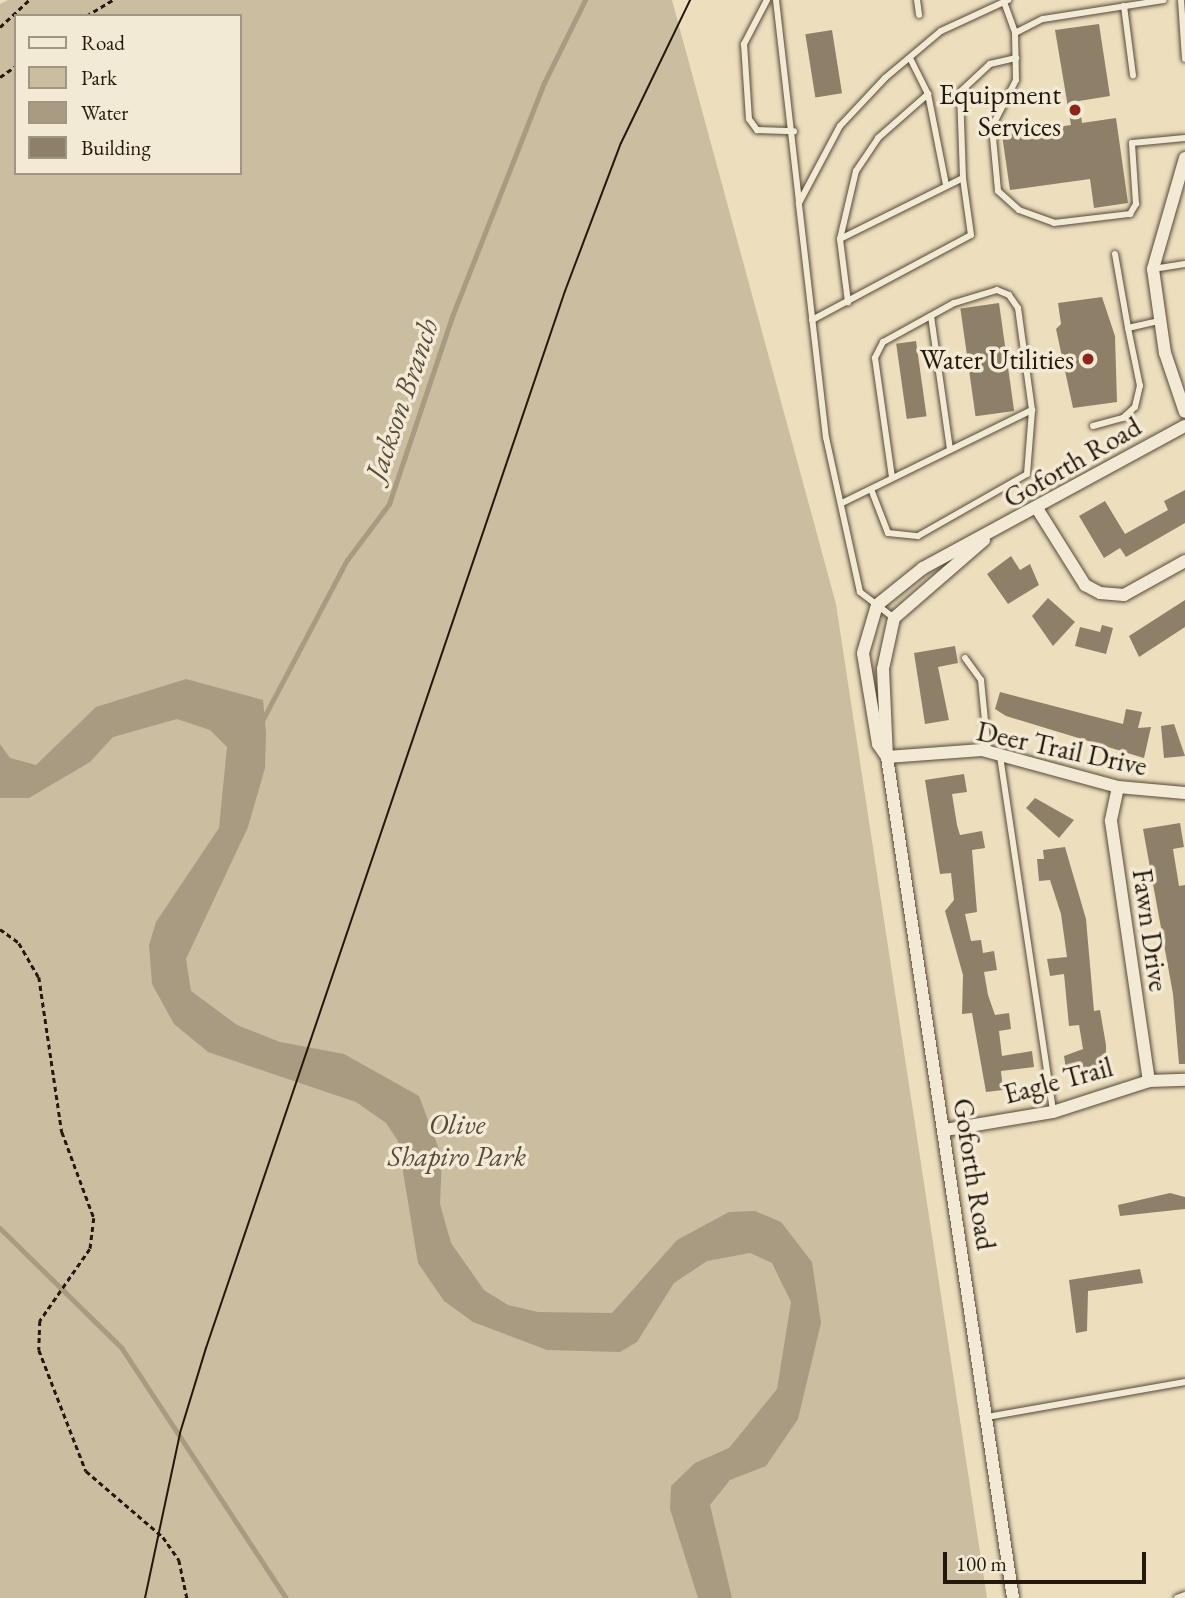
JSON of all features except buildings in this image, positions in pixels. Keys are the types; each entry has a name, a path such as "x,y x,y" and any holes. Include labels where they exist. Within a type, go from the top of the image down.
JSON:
{"street":[{"path":"1185,158 1153,269 1159,321 1185,412"},
{"name":"Goforth Road","path":"887,757 878,744 863,653 877,605 908,578 984,540 1185,426"},
{"path":"1038,510 1085,585 1100,593 1124,595 1185,561"},
{"name":"Goforth Road","path":"984,540 894,618 883,651 887,757 1013,1598"},
{"name":"Deer Trail Drive","path":"887,757 994,752 1118,787 1185,793"},
{"name":"Fawn Drive","path":"1118,787 1111,821 1149,1081"},
{"name":"Eagle Trail","path":"944,1130 1053,1112 1149,1081 1185,1080"}],"lane":[{"path":"767,0 744,44 749,119 758,130 794,131"},
{"path":"776,0 794,131 799,203 826,438 860,592 894,618"},
{"path":"917,0 919,15"},
{"path":"1015,33 1043,19 1164,0"},
{"path":"1181,0 1185,59"},
{"path":"799,203 840,126 909,58 941,31 1006,1 1015,33 1016,80 992,127 998,191 1019,210 1054,223 1130,214 1136,204 1132,143 1185,138"},
{"path":"1124,6 1133,75"},
{"path":"909,58 928,94 946,186"},
{"path":"812,320 971,235 963,178 960,92 990,64 1016,58"},
{"path":"848,302 840,239 856,171 878,138 928,94"},
{"path":"840,239 963,178"},
{"path":"1093,426 1123,418 1135,407 1140,386 1115,254"},
{"path":"1153,269 1185,264"},
{"path":"871,489 888,533 918,536 1027,474 1032,410 1018,308 1009,295 997,289 931,316 883,342 875,358 892,478"},
{"path":"931,316 950,450"},
{"path":"1128,328 1159,321"},
{"path":"842,503 1032,410"},
{"path":"965,658 981,680 1053,1112"},
{"path":"987,1417 1185,1382"},
{"path":"1177,1598 1185,1595"}],"path":[{"path":"0,27 29,0"},
{"path":"89,14 113,0"},
{"path":"0,929 32,960 45,998 62,1132 94,1218 90,1249 47,1310 36,1337 77,1452 99,1486 163,1537 179,1560 187,1598"}],"green space":[{"name":"Olive Shapiro Park","path":"8,0 672,0 836,604 987,1598 0,1598 0,4"}],"water":[{"path":"186,679 263,700 266,732 265,768 248,827 186,959 191,991 237,1025 280,1042 344,1054 419,1096 442,1157 440,1204 451,1243 484,1290 508,1305 538,1312 612,1313 677,1240 729,1212 755,1211 781,1222 812,1262 821,1323 798,1419 766,1466 730,1480 710,1505 732,1598 698,1598 670,1509 671,1486 695,1463 729,1448 777,1389 791,1302 772,1263 750,1253 707,1261 674,1283 637,1342 620,1352 547,1350 473,1322 444,1301 418,1263 398,1141 386,1123 356,1102 208,1052 174,1024 152,984 149,945 156,922 219,828 227,747 210,730 177,719 113,737 90,762 29,798 0,798 0,744 10,758 36,765 96,707"}],"waterway":[{"name":"Jackson Branch","path":"262,721 347,560 389,504 453,314 544,83 585,0"},
{"path":"0,1228 122,1348 286,1598"}],"tram line":[{"path":"145,1598 180,1433 206,1348 565,291 621,143 690,0"}],"place":[{"name":"Equipment Services","path":"1075,110"},
{"name":"Water Utilities","path":"1088,359"}]}
